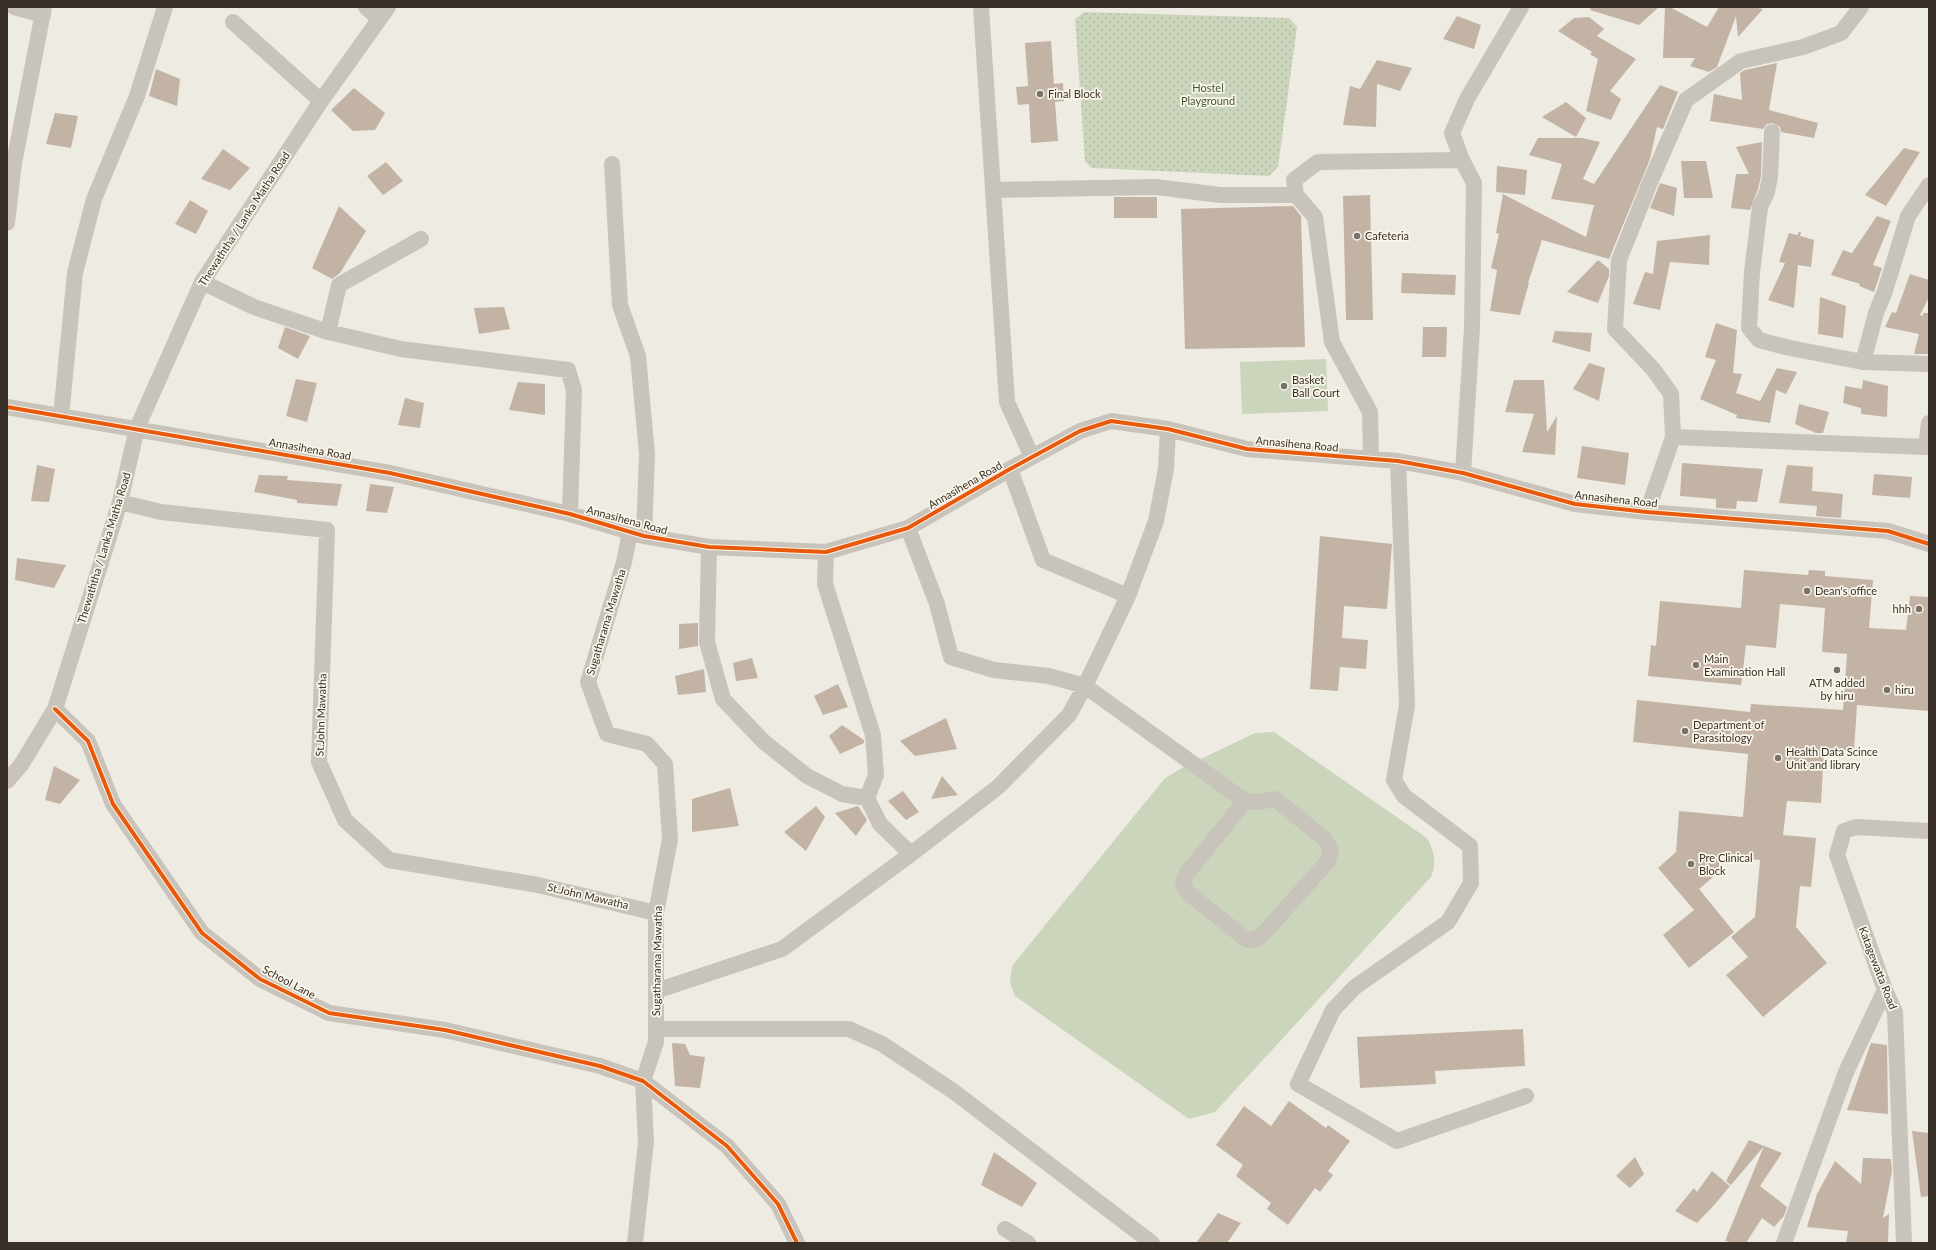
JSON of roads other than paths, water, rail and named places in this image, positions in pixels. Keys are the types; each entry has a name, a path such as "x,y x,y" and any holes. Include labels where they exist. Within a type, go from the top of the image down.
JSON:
{"street":[{"path":"7,223 14,163 44,11 14,7"},
{"path":"61,416 75,273 94,199 137,96 165,7"},
{"path":"366,7 384,13"},
{"path":"981,7 1007,402 1032,457"},
{"path":"1463,473 1472,328 1474,183 1462,160 1452,133 1470,93 1521,7"},
{"path":"1647,512 1674,438 1671,394 1653,369 1615,329 1619,260 1654,174 1686,100 1740,61 1803,47 1841,33 1861,7"},
{"name":"Thewaththa / Lanka Matha Road","path":"7,781 21,765 55,709 120,502 138,428 202,282 321,101 384,13"},
{"path":"233,22 321,101"},
{"path":"1772,132 1770,177 1767,192 1760,207 1752,272 1749,328 1759,340 1790,348 1863,362 1929,364"},
{"path":"1371,459 1370,412 1332,342 1315,217 1296,195 1294,180 1318,162 1462,160"},
{"path":"612,164 620,305 638,356 647,454 637,534"},
{"path":"1863,362 1876,313 1885,291 1908,216 1929,185"},
{"path":"993,190 1156,187 1220,195 1296,195"},
{"path":"328,332 339,285 421,239"},
{"path":"202,282 254,307 328,332 401,349 568,370 574,390 570,514"},
{"name":"Annasihena Road","path":"8,410 61,416 138,428 390,473 570,514 637,534 709,547 826,552 908,528 1010,469 1080,431 1111,421 1168,429 1247,449 1398,461 1463,473 1575,504 1647,512 1888,531 1929,544"},
{"path":"1674,438 1928,447 1929,423"},
{"path":"656,990 782,949 911,854 998,787 1069,715 1085,686 1128,596 1156,521 1166,469 1168,429"},
{"path":"1398,461 1407,705 1394,780 1404,796 1470,846 1471,883 1448,922 1355,987 1333,1010 1298,1084 1397,1141 1526,1096"},
{"path":"1010,469 1043,560 1128,596"},
{"name":"St.John Mawatha","path":"120,502 161,512 327,530 319,762 345,820 389,860 538,885 656,912"},
{"path":"908,528 937,604 951,657 994,670 1049,676 1085,686 1245,801 1259,802 1275,799 1325,839 1331,850 1328,861 1264,933 1256,939 1247,940 1187,892 1183,882 1187,873 1245,801"},
{"name":"Sugatharama Mawatha","path":"635,1243 646,1142 643,1081 656,1042 656,912 670,839 665,764 647,744 608,734 588,682 624,562 637,534"},
{"path":"709,547 707,642 723,699 764,742 807,776 842,794 867,798"},
{"path":"826,552 825,584 873,735 876,775 867,798 880,824 911,854"},
{"name":"School Lane","path":"55,709 88,741 113,804 202,933 260,979 329,1013 445,1030 600,1066 643,1081 727,1146 778,1204 798,1243"},
{"name":"Katagewatta Road","path":"1904,1243 1895,1012 1885,990 1837,855 1844,831 1856,827 1929,831"},
{"path":"1784,1243 1846,1072 1885,990"},
{"path":"656,1029 849,1029 882,1044 953,1091 1152,1243"},
{"path":"1005,1229 1028,1243"}],"place":[{"name":"Final Block","path":"1040,94"},
{"name":"Cafeteria","path":"1357,236"},
{"name":"Basket Ball Court","path":"1284,386"},
{"name":"Dean's office","path":"1807,591"},
{"name":"hhh","path":"1919,609"},
{"name":"Main Examination Hall","path":"1696,665"},
{"name":"ATM added by hiru","path":"1837,670"},
{"name":"hiru","path":"1887,690"},
{"name":"Department of Parasitology","path":"1685,731"},
{"name":"Health Data Scince Unit and library","path":"1778,758"},
{"name":"Pre Clinical Block","path":"1691,864"}],"park label":[{"name":"Hostel Playground","path":"1208,94"}]}
